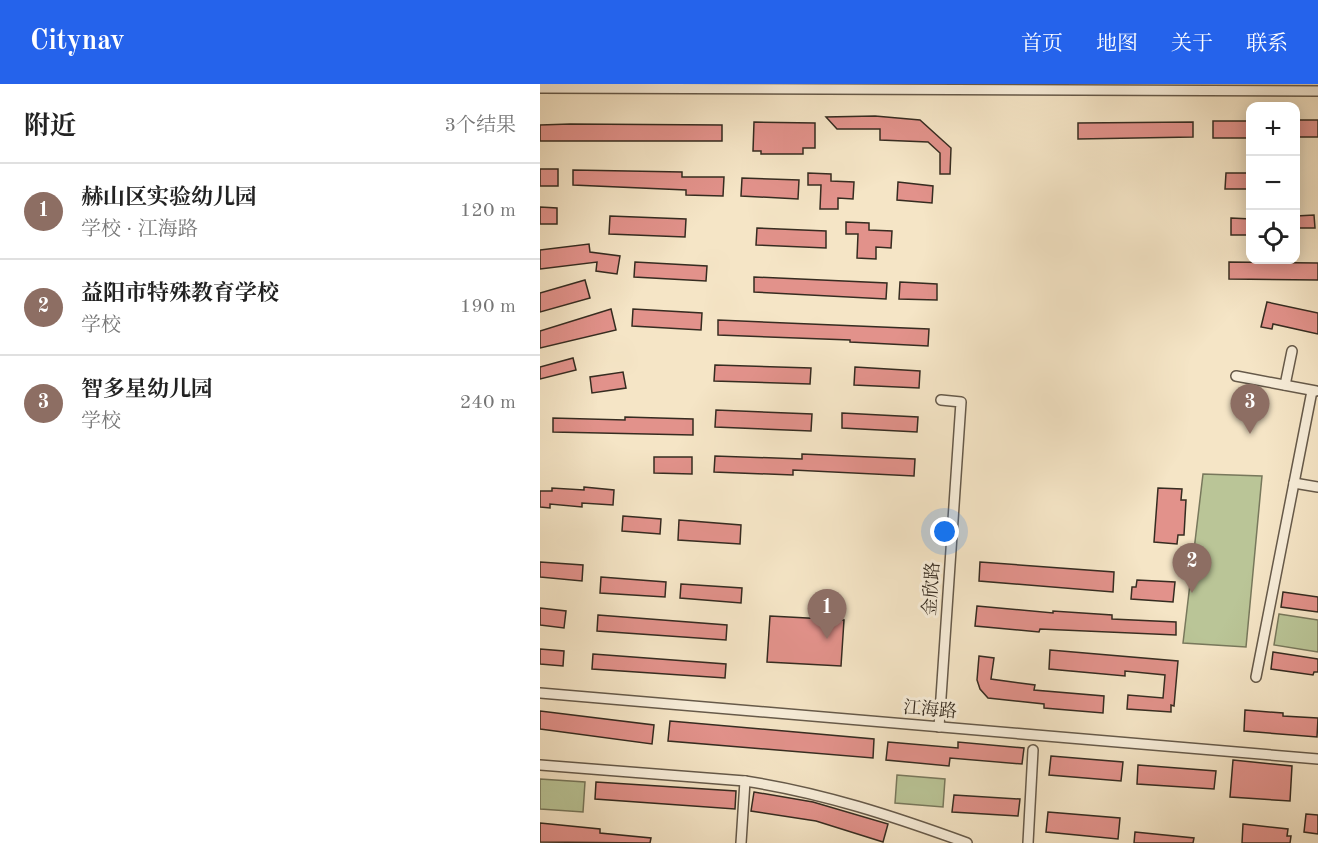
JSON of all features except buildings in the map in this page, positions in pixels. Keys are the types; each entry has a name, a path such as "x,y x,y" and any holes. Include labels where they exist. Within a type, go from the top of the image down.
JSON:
{"street":[{"path":"540,88 559,86 1284,87 1318,90"},
{"path":"1285,385 1292,351"},
{"path":"1236,376 1315,391 1294,483 1256,677"},
{"name":"金欣路","path":"939,727 961,402 941,400"},
{"path":"1294,483 1318,487"},
{"name":"江海路","path":"540,693 1318,759"},
{"path":"1028,843 1033,750"},
{"path":"540,765 745,781 789,788 838,799 967,843"},
{"path":"741,843 745,781"}],"green space":[{"path":"1203,474 1262,476 1246,647 1183,643"},
{"path":"1279,614 1318,620 1318,652 1274,645"},
{"path":"897,775 945,779 943,807 895,803"},
{"path":"540,779 585,782 583,812 540,809"}],"place":[{"name":"智多星幼儿园","path":"1250,434"},
{"name":"益阳市特殊教育学校","path":"1192,593"},
{"name":"赫山区实验幼儿园","path":"827,639"}]}
